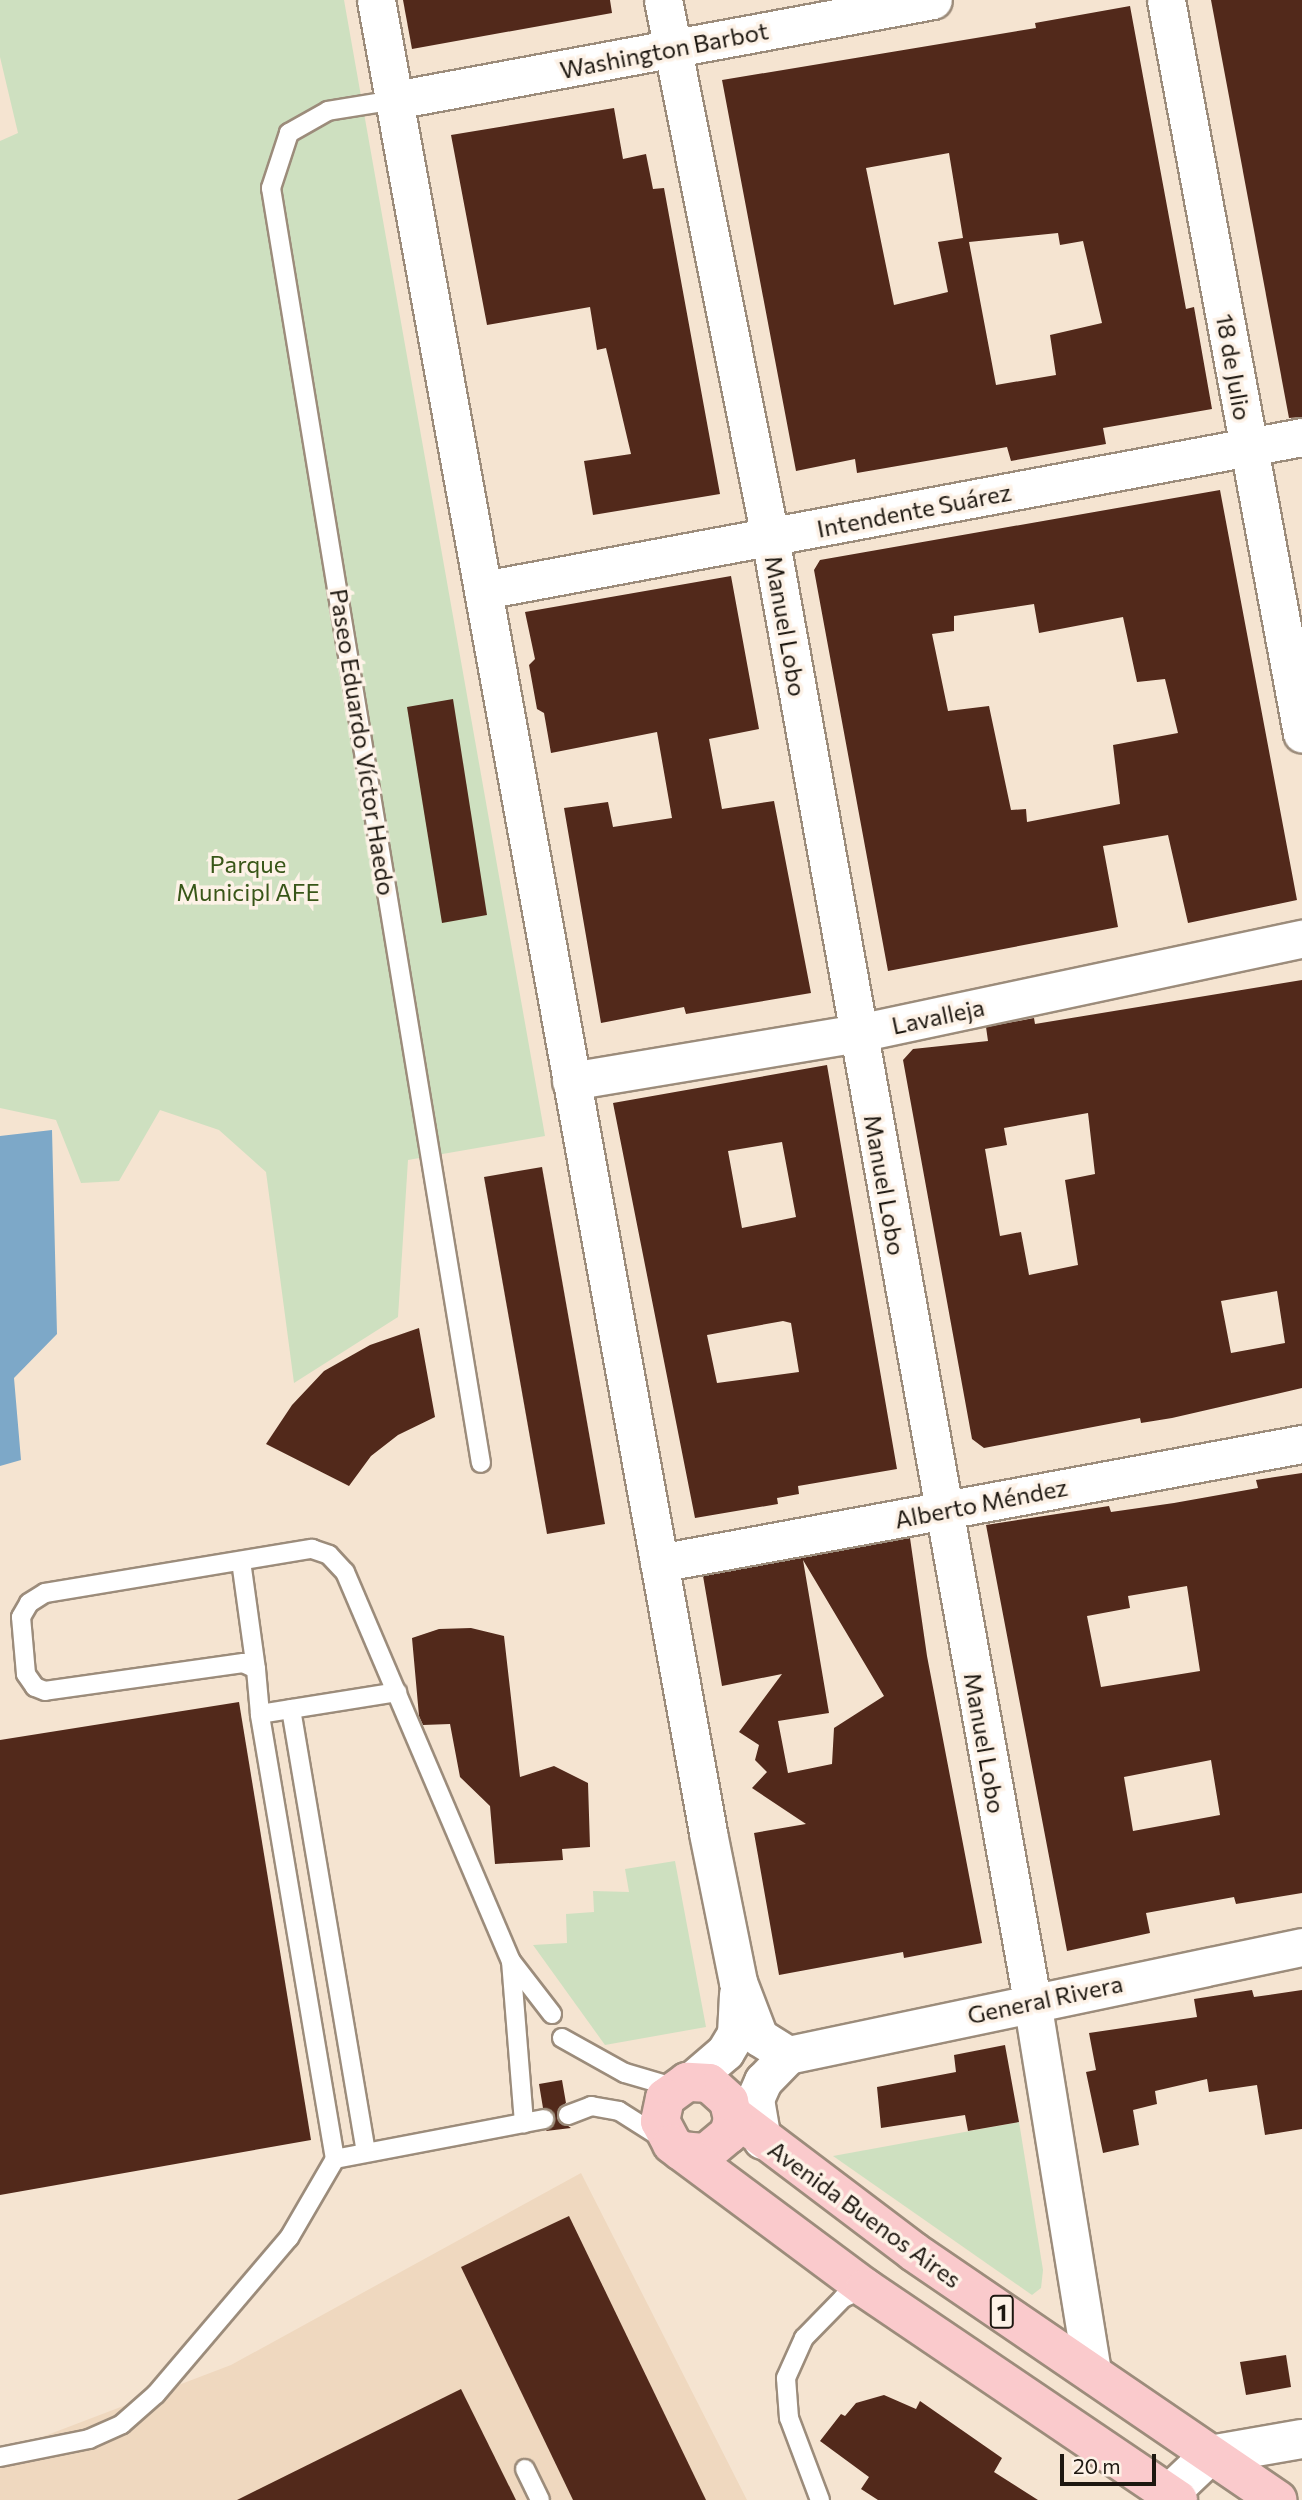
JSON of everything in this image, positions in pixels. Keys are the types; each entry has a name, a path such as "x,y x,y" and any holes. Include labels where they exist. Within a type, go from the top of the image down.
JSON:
{"main road":[{"name":"Avenida Buenos Aires","path":"683,2085 719,2089 733,2115 762,2140 914,2252 1278,2500"},
{"path":"683,2085 665,2098 660,2116 676,2147 699,2154 716,2148 729,2134 733,2115"},
{"name":"1","path":"676,2147 873,2293 1171,2498"},
{"path":"873,2293 914,2252"}],"street":[{"path":"376,0 659,1563 738,1982 759,2037 788,2055 769,2074 755,2099 762,2140"},
{"name":"Manuel Lobo","path":"663,0 770,537 1032,2001 1092,2372"},
{"name":"Washington Barbot","path":"395,100 933,0"},
{"name":"18 de Julio","path":"1166,0 1302,734"},
{"name":"Intendente Suárez","path":"484,590 1302,437"},
{"name":"Lavalleja","path":"571,1081 858,1033 1302,939"},
{"name":"Alberto Méndez","path":"659,1563 1302,1444"},
{"name":"General Rivera","path":"788,2055 1032,2001 1302,1947"},
{"path":"683,2085 725,2052 736,2034 738,1982"},
{"path":"1171,2498 1210,2455 1302,2439"}],"lane":[{"name":"Paseo Eduardo Víctor Haedo","path":"395,100 328,111 289,133 271,188 481,1463"},
{"path":"256,1669 243,1663 45,1691 34,1686 26,1674 21,1617 29,1603 45,1593 312,1549 329,1555 345,1572 511,1961 552,2014"},
{"path":"0,2457 89,2439 122,2424 156,2394 289,2238 335,2159 260,1714 241,1561"},
{"path":"260,1714 397,1692"},
{"path":"291,1709 366,2151"},
{"path":"511,1961 524,2123"},
{"path":"562,2038 625,2073 683,2085"},
{"path":"568,2115 591,2106 620,2111 676,2147"},
{"path":"335,2159 544,2119"},
{"path":"820,2500 789,2418 786,2378 804,2337 843,2298 873,2293"},
{"path":"526,2469 540,2500"}],"shaded area":[{"path":"581,2173 747,2500 0,2500 0,2453 231,2365"}],"green space":[{"name":"Parque Municipl AFE","path":"0,0 344,0 545,1136 408,1160 398,1317 294,1383 266,1172 219,1130 160,1110 119,1181 81,1183 56,1120 0,1108 0,141 18,133 0,57"},
{"path":"675,1861 706,2027 605,2045 533,1945 567,1943 566,1914 594,1912 593,1891 629,1892 625,1869"},
{"path":"1019,2122 1043,2270 1041,2288 1032,2295 833,2156"}],"water":[{"path":"52,1130 57,1334 14,1378 21,1460 0,1466 0,1136"}],"building":[{"path":"403,0 610,0 612,13 412,49"},
{"path":"1211,0 1302,0 1302,417 1289,418"},
{"path":"1130,6 1186,309 1194,307 1212,409 1103,428 1106,444 1011,461 1007,447 857,473 855,459 796,471 722,80 1036,28 1035,23","holes":["949,153 963,238 938,242 948,292 894,305 866,168","1058,233 1060,245 1083,241 1102,323 1050,335 1056,375 996,385 969,242"]},
{"path":"614,108 623,159 646,154 653,189 664,188 720,494 593,515 584,461 631,454 606,348 597,350 590,307 487,325 451,135"},
{"path":"1220,490 1297,900 1188,923 1168,835 1103,846 1118,927 888,971 814,570 820,560","holes":["1034,604 1039,633 1123,617 1137,682 1165,679 1178,733 1113,745 1120,804 1027,822 1026,809 1011,810 989,706 948,711 932,634 954,631 954,616"]},
{"path":"731,576 759,729 709,739 722,809 774,801 811,993 686,1014 684,1007 601,1023 564,808 608,802 613,827 672,818 657,732 551,753 544,713 537,709 529,665 535,659 525,612"},
{"path":"453,699 487,915 442,923 407,707"},
{"path":"1302,980 1302,1388 1172,1418 1141,1423 1140,1418 984,1448 972,1439 903,1060 913,1049 988,1041 986,1027 1034,1018 1035,1024","holes":["1088,1113 1095,1174 1065,1180 1078,1265 1029,1275 1021,1232 1000,1236 985,1149 1007,1145 1004,1128","1277,1291 1285,1343 1231,1353 1221,1301"]},
{"path":"827,1065 897,1469 798,1486 799,1494 777,1498 778,1504 695,1518 613,1103","holes":["782,1142 796,1217 742,1228 728,1151","783,1321 791,1323 799,1372 717,1383 707,1335"]},
{"path":"542,1167 605,1524 547,1534 484,1177"},
{"path":"419,1328 435,1417 398,1435 371,1456 349,1486 266,1444 292,1405 324,1371 370,1345"},
{"path":"1302,1473 1302,1893 1236,1904 1234,1897 1146,1913 1150,1933 1067,1951 986,1525 1109,1506 1111,1512 1174,1503 1258,1488 1256,1480","holes":["1187,1586 1200,1671 1101,1687 1087,1616 1130,1608 1128,1596","1211,1760 1220,1815 1133,1831 1124,1777"]},
{"path":"910,1538 927,1656 982,1943 904,1958 903,1952 779,1975 754,1833 806,1824 752,1788 767,1772 755,1760 759,1745 739,1732 782,1674 722,1686 703,1576","holes":["803,1560 884,1696 834,1728 832,1764 788,1773 778,1721 829,1713"]},
{"path":"471,1628 504,1636 520,1777 554,1766 588,1783 590,1847 562,1849 563,1860 495,1864 490,1806 460,1777 450,1724 423,1725 419,1716 412,1638 439,1629"},
{"path":"239,1702 311,2140 0,2195 0,1740"},
{"path":"1252,1990 1254,1997 1302,1990 1302,2129 1265,2135 1257,2085 1209,2092 1207,2079 1155,2091 1157,2104 1133,2110 1139,2145 1103,2153 1086,2072 1096,2070 1089,2033 1197,2017 1194,1999"},
{"path":"1005,2045 1019,2122 968,2131 965,2115 881,2128 877,2087 956,2072 954,2055"},
{"path":"562,2080 566,2103 559,2108 557,2118 571,2128 546,2131 555,2118 543,2108 539,2084"},
{"path":"569,2216 706,2500 573,2500 461,2267"},
{"path":"1286,2355 1291,2387 1246,2395 1240,2362"},
{"path":"461,2389 516,2500 237,2500"},
{"path":"884,2395 916,2409 920,2401 1002,2458 994,2472 1038,2500 878,2500 861,2489 869,2477 820,2441 841,2414 845,2416 856,2403"}]}
